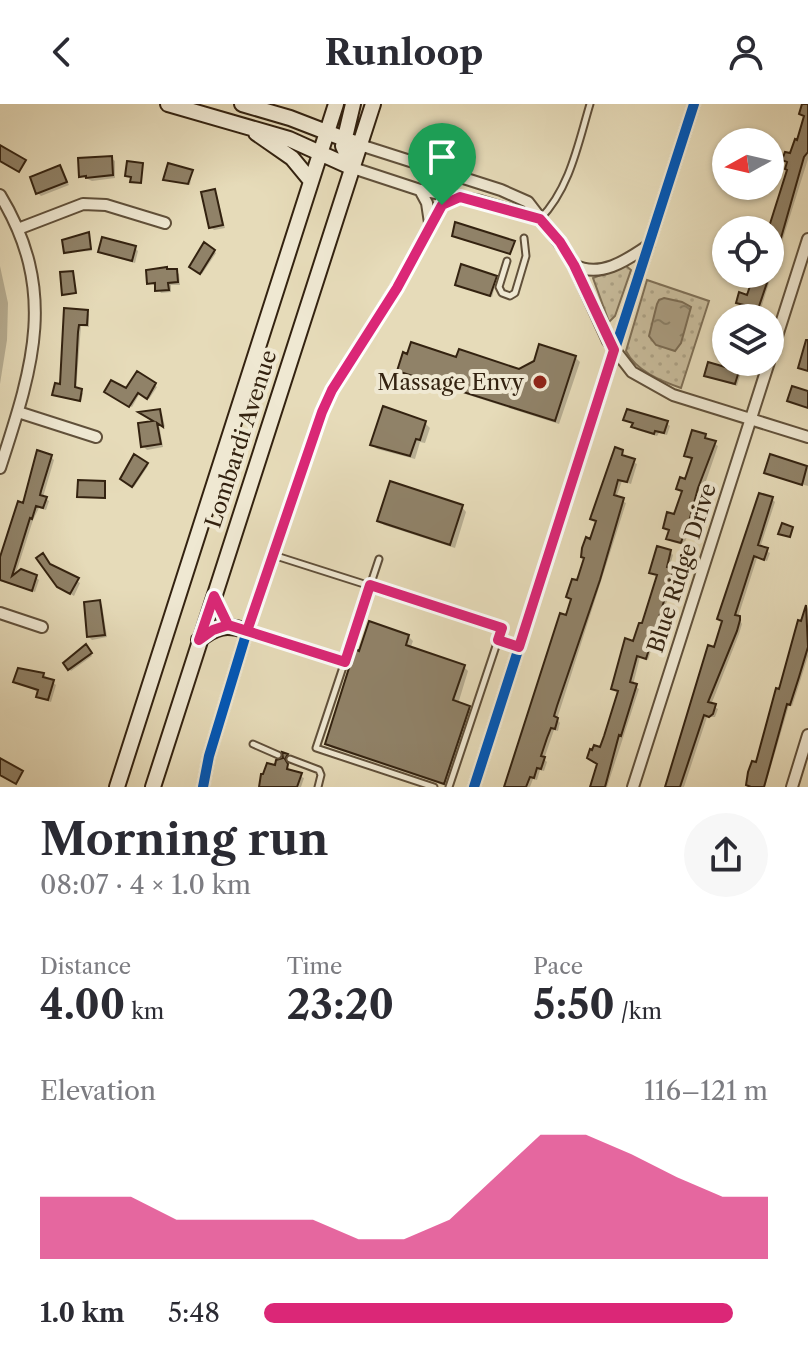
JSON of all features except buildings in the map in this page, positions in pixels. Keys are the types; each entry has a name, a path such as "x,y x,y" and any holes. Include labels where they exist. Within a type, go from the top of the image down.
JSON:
{"main road":[{"path":"168,104 289,139 353,168"},
{"path":"242,104 360,145"},
{"name":"Lombardi Avenue","path":"117,787 336,104"},
{"path":"353,104 343,138 345,155 353,168"},
{"name":"Lombardi Avenue","path":"153,787 373,104"},
{"path":"250,128 292,158 311,181"},
{"path":"214,596 228,625"},
{"path":"199,640 213,630 228,625 247,631"}],"street":[{"path":"474,787 694,104"},
{"path":"360,145 515,195 532,205 574,265 614,350 632,372 663,390 808,437"},
{"path":"353,168 420,190 460,197 540,219"},
{"path":"420,190 427,203 429,225"},
{"path":"0,195 18,229 33,280 36,310 31,364 0,468"},
{"path":"203,787 209,756 247,631 325,404 401,280 442,205 460,197"},
{"path":"18,229 83,204 106,205 165,223"},
{"name":"Blue Ridge Drive","path":"784,313 808,239"},
{"path":"574,265 588,270 604,269 627,260 650,245"},
{"name":"Blue Ridge Drive","path":"633,787 764,376"},
{"path":"18,412 96,437"},
{"path":"0,613 42,627"},
{"path":"792,787 808,735"}],"lane":[{"path":"540,219 561,194 590,104"},
{"path":"507,261 499,287 503,294 510,296 515,293 526,256 524,238"},
{"path":"272,554 502,628 449,787"},
{"path":"379,559 316,748 434,787"},
{"path":"247,631 345,662"},
{"path":"498,640 519,647"},
{"path":"253,744 278,755"},
{"path":"290,759 319,770 321,779 318,787"}],"shaded area":[{"path":"625,265 631,270 615,316 609,322 593,278"},
{"path":"647,280 709,301 681,388 643,370 626,351"}],"water":[{"path":"664,298 691,307 681,343 675,351 656,345 649,336 657,304"}],"cycle path":[{"path":"474,787 694,104"},
{"path":"203,787 209,756 247,631 322,412 405,273 440,207 460,197"}],"place":[{"name":"Massage Envy","path":"540,382"}],"route":[{"path":"442,205 411,264 332,390 304,458 247,631 228,625 214,596 199,640 213,630 228,625 345,662 370,585 502,628 498,640 519,647 614,350 599,323 581,277 560,242 540,219 460,197 442,205"}]}
